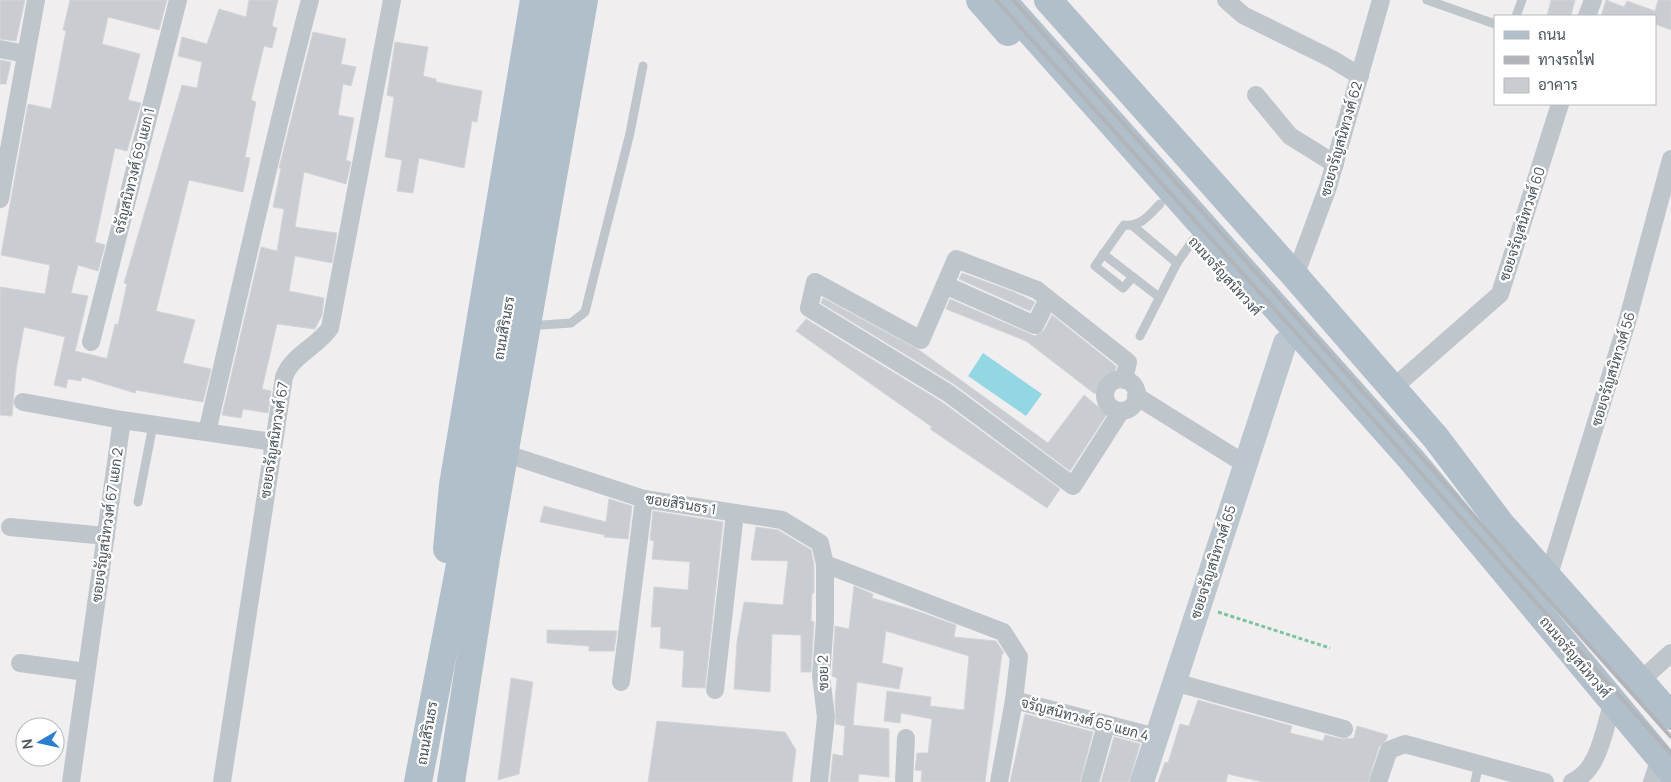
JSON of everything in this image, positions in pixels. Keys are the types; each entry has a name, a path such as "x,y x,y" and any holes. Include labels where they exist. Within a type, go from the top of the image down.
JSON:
{"main road":[{"name":"ถนนสิรินธร","path":"441,655 454,485 534,0"},
{"name":"ถนนสิรินธร","path":"451,782 475,636 499,417 560,0"},
{"name":"ถนนสิรินธร","path":"418,782 441,655 499,417 584,0"},
{"name":"ถนนสิรินธร","path":"475,636 496,574 519,458 598,0"},
{"name":"ถนนจรัญสนิทวงศ์","path":"980,0 1160,204 1401,471 1479,543"},
{"name":"ถนนจรัญสนิทวงศ์","path":"1002,0 1411,458 1479,543 1613,702 1661,771"},
{"path":"1021,0 1421,449 1500,523"},
{"path":"1048,0 1393,388 1436,438 1500,523 1671,716"}],"street":[{"path":"0,199 36,0"},
{"name":"จรัญสนิทวงศ์ 69 แยก 1","path":"90,342 178,0"},
{"path":"206,432 256,225 282,103 310,0"},
{"name":"ซอยจรัญสนิทวงศ์ 67","path":"222,782 273,442 287,368 325,336 330,328 392,0"},
{"path":"1226,0 1243,15 1332,59 1360,76"},
{"name":"ซอยจรัญสนิทวงศ์ 62","path":"1295,276 1335,164 1381,0"},
{"path":"1588,15 1593,0"},
{"path":"0,49 26,54"},
{"path":"1256,95 1290,136 1335,164"},
{"name":"ซอยจรัญสนิทวงศ์ 60","path":"1393,388 1500,294 1560,105"},
{"name":"ซอยจรัญสนิทวงศ์ 56","path":"1548,578 1627,322 1671,160"},
{"path":"1124,380 1128,362 1037,290 956,259 921,340 815,282 809,308 948,393 1073,486 1121,411 1130,408 1136,396"},
{"path":"944,285 1035,325 1048,299"},
{"name":"ซอยจรัญสนิทวงศ์ 65","path":"1142,782 1198,606 1286,343"},
{"path":"1121,411 1108,404 1105,394 1110,384 1114,381 1124,380 1133,386 1136,396 1245,464"},
{"path":"24,402 153,425 273,442"},
{"name":"ซอยจรัญสนิทวงศ์ 67 แยก 2","path":"71,782 122,420"},
{"name":"ซอยสิรินธร 1","path":"519,458 644,498 782,520 820,543 825,564"},
{"path":"621,682 644,498"},
{"path":"715,690 736,513"},
{"path":"10,526 106,536"},
{"path":"825,564 1003,632 1019,657 1014,700 1000,782"},
{"name":"ซอย 2","path":"819,782 826,717 820,676 825,620 825,564"},
{"path":"1640,681 1671,653"},
{"path":"20,663 86,672"},
{"path":"1174,682 1344,729"},
{"name":"จรัญสนิทวงศ์ 65 แยก 4","path":"1014,700 1156,737"},
{"path":"1572,782 1581,778 1592,767 1613,702"},
{"path":"1090,782 1106,725"},
{"path":"904,782 906,738"},
{"path":"1378,782 1389,750 1405,744 1545,782"}],"lane":[{"path":"1427,0 1494,24"},
{"path":"1516,15 1522,0"},
{"path":"542,325 571,323 585,312 630,133 643,66"},
{"path":"1133,277 1123,288 1095,266 1124,225 1133,226 1141,223 1160,204"},
{"path":"1133,226 1177,263"},
{"path":"1140,336 1177,263 1193,240"},
{"path":"1103,254 1159,297"},
{"path":"138,502 153,425"},
{"path":"1475,782 1479,764"}],"path":[{"path":"1198,606 1330,648"}],"water":[{"path":"983,353 1042,394 1026,416 968,376"}],"building":[{"path":"0,0 25,0 16,41 0,39"},
{"path":"70,0 167,0 159,30 108,17 102,44 140,54 128,100 141,103 127,151 115,148 95,242 105,245 98,271 78,265 71,293 88,296 75,351 107,358 115,324 118,325 127,284 124,283 182,85 197,88 202,62 178,56 182,37 207,44 219,9 246,17 249,0 278,0 272,26 277,28 272,48 264,46 251,100 256,102 245,157 250,158 243,192 189,180 156,311 195,320 183,363 211,369 203,402 136,390 135,393 82,377 81,381 68,379 66,388 54,385 65,337 24,327 16,371 12,416 0,415 0,287 45,294 50,265 1,255 28,104 51,109 66,31 63,30"},
{"path":"1551,0 1575,0 1571,15 1547,15"},
{"path":"1606,0 1624,7 1627,1 1655,11 1658,0 1671,0 1671,30 1656,24 1656,15 1601,15"},
{"path":"313,32 346,39 341,64 356,67 351,86 343,84 338,115 354,118 346,160 351,162 346,184 304,172 295,227 337,233 332,263 295,256 289,291 324,298 322,315 315,329 277,324 262,389 271,391 268,413 243,409 241,418 222,415 261,247 277,251 284,209 273,207 281,168 279,168"},
{"path":"395,42 428,47 423,76 436,79 436,82 482,91 477,122 472,121 464,168 419,158 413,193 397,191 402,160 385,157 394,97 387,95"},
{"path":"0,60 11,62 6,84 0,84"},
{"path":"962,273 1014,292 1035,302 1030,311 959,279"},
{"path":"823,298 919,350 1048,443 1084,395 1107,414 1070,471 954,384 821,303"},
{"path":"950,299 1035,336 1044,330 1052,315 1116,366 1116,369 1095,394 1026,341 946,309"},
{"path":"806,319 942,402 1060,489 1047,508 930,429 932,427 796,331"},
{"path":"609,499 632,506 628,539 604,537 605,535 540,522 544,506 606,522"},
{"path":"653,511 723,522 705,688 682,687 684,651 660,648 661,627 651,627 654,587 688,590 690,562 652,559 654,541 650,540"},
{"path":"756,527 778,530 811,550 814,565 811,621 814,622 811,672 801,672 801,635 772,634 770,692 734,689 737,642 744,602 783,605 788,561 751,560"},
{"path":"854,586 873,594 872,598 956,625 954,637 996,641 1004,653 1002,654 985,782 921,782 922,771 915,770 917,753 928,753 932,719 901,713 900,723 884,721 887,691 931,697 930,706 964,710 969,656 886,631 882,663 903,668 899,689 857,682 853,725 889,729 889,777 859,774 858,782 830,782 833,754 843,756 845,726 836,724 835,700 837,678 832,676 835,626 849,629"},
{"path":"547,630 617,631 614,651 589,651 589,646 547,643"},
{"path":"511,678 533,682 519,774 498,780"},
{"path":"1198,700 1292,726 1290,733 1323,741 1325,735 1342,739 1354,738 1357,726 1388,735 1379,747 1368,782 1263,782 1228,774 1226,782 1158,782 1165,762 1168,763 1180,724 1189,726"},
{"path":"1025,714 1093,732 1080,782 1010,782"},
{"path":"657,721 785,732 796,750 792,782 648,782"},
{"path":"1114,737 1140,744 1129,782 1101,782"}],"railway":[{"path":"996,0 1291,327 1671,754"},
{"path":"1013,0 1671,737"}]}
